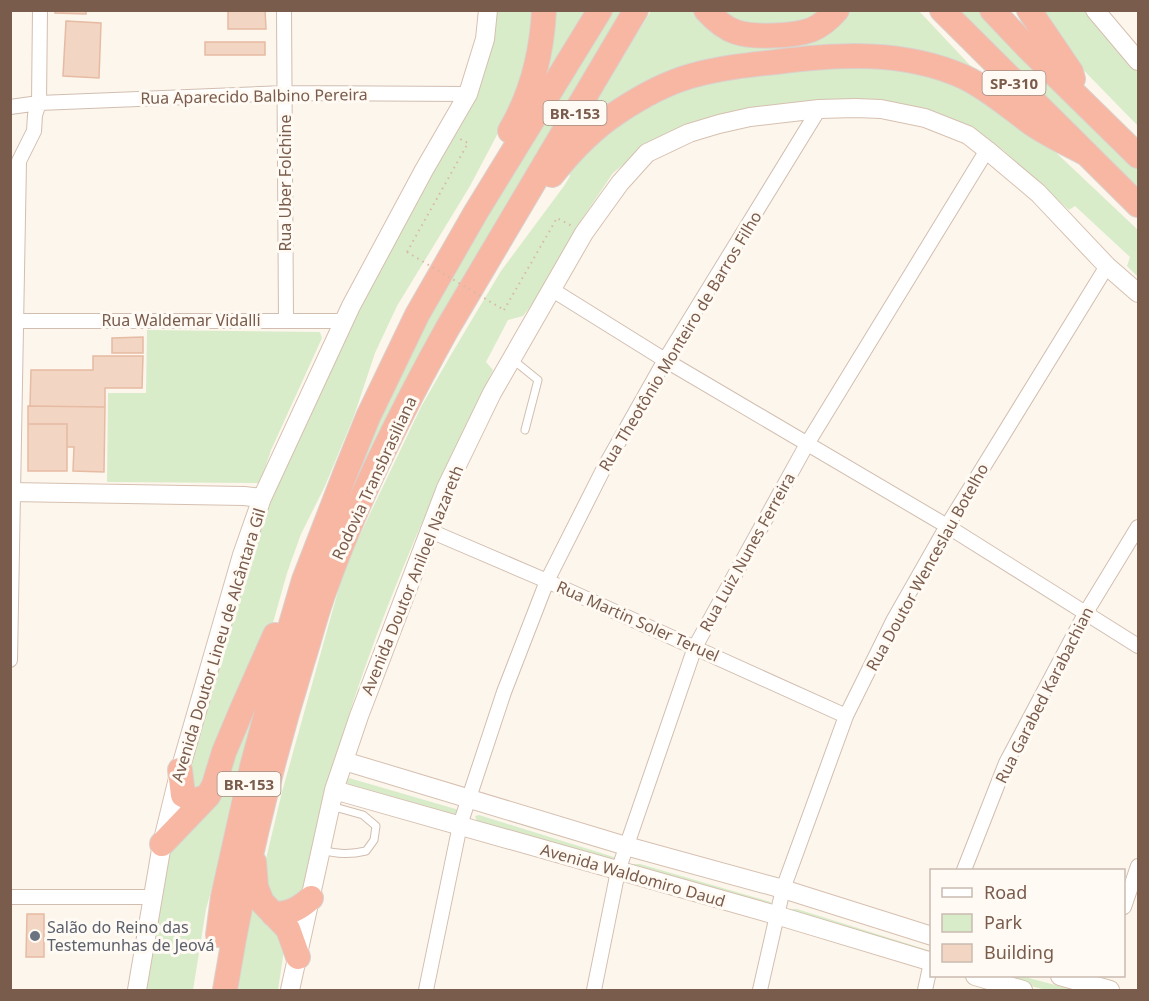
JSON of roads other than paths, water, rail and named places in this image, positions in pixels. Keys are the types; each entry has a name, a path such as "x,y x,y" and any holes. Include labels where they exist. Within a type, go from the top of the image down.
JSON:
{"highway":[{"path":"476,212 491,165 521,112 536,66 544,10"},
{"name":"Rodovia Transbrasiliana","path":"210,990 223,897 252,767 304,580 368,417 417,315 476,212 600,10"},
{"name":"Rodovia Transbrasiliana","path":"225,990 238,909 267,784 290,700 325,589 355,513 420,379 636,10"},
{"path":"706,10 718,23 736,32 756,36 810,30 828,19 837,10"},
{"name":"SP-310","path":"942,10 1138,206"},
{"name":"SP-310","path":"992,10 1138,156"},
{"path":"1029,10 1071,72 1076,93"},
{"path":"514,216 531,203 553,173 584,139 618,112 655,91 689,77 736,66 782,61 849,55 888,57 927,65 972,82 997,96 1033,125 1087,154"},
{"path":"162,844 208,796 224,752 290,596 304,580"},
{"path":"180,770 183,795 195,801 208,796"},
{"path":"252,851 256,870 256,887 262,902 288,929 298,957"},
{"path":"273,914 288,914 311,898"}],"main road":[{"name":"Avenida Doutor Lineu de Alcântara Gil","path":"137,990 162,844 180,770 242,555 262,498 344,321 424,170 468,94 486,39 488,10"},
{"path":"1095,10 1138,62"},
{"name":"Avenida Doutor Aniloel Nazareth","path":"290,990 332,798 358,716 428,530 492,393 584,232 620,183 647,153 719,123 750,117 819,109 881,109 925,118 968,135 987,150 1038,194 1107,266 1138,293"},
{"path":"13,492 262,498"},
{"name":"Avenida Waldomiro Daud","path":"344,761 626,846 783,889 930,935"},
{"name":"Avenida Waldomiro Daud","path":"332,798 460,825 930,961"},
{"path":"981,977 1023,990"},
{"path":"1067,977 1099,986"}],"street":[{"path":"10,660 19,161 34,131 35,115 39,103 40,10"},
{"name":"Rua Uber Folchine","path":"284,10 286,320"},
{"name":"Rua Aparecido Balbino Pereira","path":"10,107 39,103 285,93 468,94"},
{"name":"Rua Theotônio Monteiro de Barros Filho","path":"426,990 460,825 504,692 548,581 604,468 665,360 819,109"},
{"name":"Rua Luiz Nunes Ferreira","path":"594,990 618,871 695,646 807,444 987,150"},
{"name":"Rua Doutor Wenceslau Botelho","path":"760,990 783,889 846,716 892,621 946,526 1107,266"},
{"path":"551,289 665,360 946,526 1138,646"},
{"name":"Rua Waldemar Vidalli","path":"17,321 344,321"},
{"name":"Rua Garabed Karabachian","path":"964,869 1006,763 1085,614 1138,527"},
{"name":"Rua Martin Soler Teruel","path":"428,530 695,646 846,716"},
{"path":"1125,904 1138,866"},
{"path":"10,897 153,897"},
{"path":"925,990 930,966"}],"lane":[{"path":"512,358 538,380 525,430"},
{"path":"321,850 340,855 352,854 366,851 374,840 376,826 363,815 332,798"}],"place":[{"name":"Salão do Reino das Testemunhas de Jeová","path":"35,936"}]}
